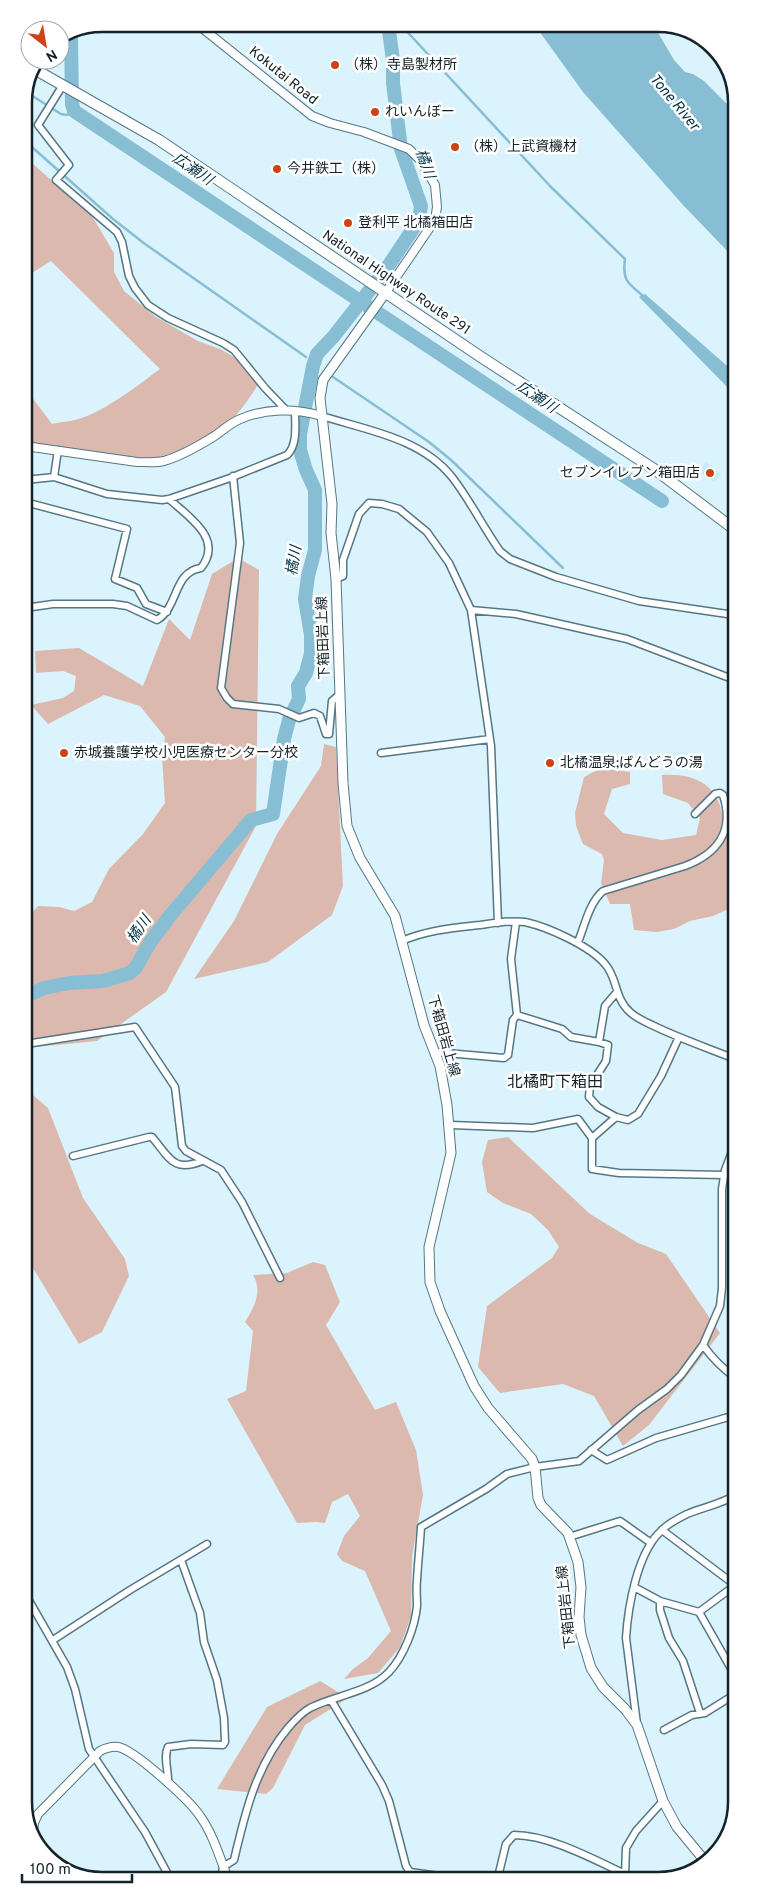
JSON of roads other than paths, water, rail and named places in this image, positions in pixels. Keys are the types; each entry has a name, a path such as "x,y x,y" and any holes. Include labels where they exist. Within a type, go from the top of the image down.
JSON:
{"highway":[{"name":"National Highway Route 291","path":"40,72 159,140 657,471 728,524"}],"main road":[{"name":"下箱田岩上線","path":"382,290 377,304 323,380 320,398 332,504 331,533 336,579 343,782 347,826 360,858 395,916 424,1025 440,1066 447,1105 451,1153 429,1247 430,1282 440,1311 474,1386 488,1408 532,1459 535,1467 538,1498 541,1505 563,1527 569,1537 580,1571 581,1635 588,1662 603,1687 626,1709 637,1725 663,1801 677,1827 702,1857"}],"street":[{"name":"Kokutai Road","path":"208,33 312,116 409,149 424,166 435,185 437,195 434,220 424,238 382,290"},
{"path":"64,86 38,125 69,165 57,179 117,232 122,242 129,276 135,288 148,305 168,318 234,350 286,410"},
{"path":"33,447 137,462 164,461 212,437 236,420 286,410 311,413 405,441 430,456 452,476 500,551 510,559 556,577 639,600 728,614"},
{"path":"33,479 54,476 107,494 162,500 169,499 287,455 291,451 293,444 297,411"},
{"path":"54,476 58,450"},
{"path":"233,476 240,543 221,688 233,704 279,709 299,718 314,712 320,716 326,734 329,734 332,701 340,695"},
{"path":"33,607 54,604 113,604 127,606 158,620 164,616 182,578 194,568 200,568 204,564 210,547 206,536 200,528 169,499"},
{"path":"336,579 343,576 343,560 359,514 369,502 382,504 399,509 427,532 449,564 471,610 490,739 498,923"},
{"path":"33,504 127,529 115,578 136,588 146,604 167,612"},
{"path":"471,610 516,614 627,639 728,677"},
{"path":"381,753 490,739"},
{"path":"578,942 592,906 598,896 604,891 697,862 716,848 725,830 726,813 723,795 720,793 715,794 695,814"},
{"path":"402,941 420,933 437,930 498,923 516,922 532,924 578,942 595,954 609,968 622,1004 638,1018 679,1037 728,1056"},
{"path":"435,1052 504,1058 508,1054 513,1020 517,1015 511,959 516,922"},
{"path":"599,1042 605,1006 617,992"},
{"path":"517,1015 562,1029 571,1037 608,1045 606,1061 590,1086 589,1097 598,1107 616,1117 628,1120 638,1114 660,1076 679,1037"},
{"path":"33,1043 135,1028 175,1087 182,1146 202,1161 221,1170 242,1202 280,1278"},
{"path":"592,1138 616,1117"},
{"path":"451,1125 533,1128 578,1119 592,1138 592,1169 619,1173 724,1175"},
{"path":"73,1156 149,1136 152,1137 175,1164 188,1165 202,1161"},
{"path":"222,1871 223,1867 234,1860 248,1802 256,1781 265,1762 281,1737 296,1719 310,1708 372,1683 388,1672 399,1658 414,1622 417,1607 421,1527 486,1489 507,1474 535,1467 579,1460 667,1389 681,1375 703,1344 720,1306 722,1288 722,1208 724,1175 728,1164"},
{"path":"703,1344 709,1355 728,1372"},
{"path":"591,1450 607,1460 656,1438 728,1417"},
{"path":"637,1725 633,1703 634,1688 626,1638 627,1625 634,1587 651,1543 662,1530 686,1515 728,1497"},
{"path":"569,1537 620,1521 651,1543"},
{"path":"662,1530 728,1578"},
{"path":"53,1640 207,1544"},
{"path":"168,1784 169,1775 166,1751 168,1747 191,1744 222,1745 225,1742 224,1718 217,1680 204,1642 200,1613 181,1560"},
{"path":"634,1587 660,1601 699,1612 728,1663"},
{"path":"699,1612 728,1590"},
{"path":"660,1601 660,1610 668,1638 683,1661 700,1713"},
{"path":"33,1607 67,1667 75,1689 89,1749 145,1832 166,1871"},
{"path":"664,1730 692,1715 705,1712 728,1698"},
{"path":"331,1700 382,1785 389,1801 406,1866 410,1872"},
{"path":"35,1820 38,1814 94,1757 109,1747 118,1747 132,1753 184,1797 201,1816 225,1871"},
{"path":"625,1872 626,1848 636,1831 663,1801"},
{"path":"499,1872 506,1844 514,1835 525,1835 568,1848 619,1872"}],"water":[{"name":"Tone River","path":"540,33 658,33 674,60 685,72 693,74 704,81 728,105 728,252 684,206 583,92"},
{"path":"645,294 728,367 728,388 639,297"}],"waterway":[{"name":"橘川","path":"33,993 44,988 69,983 103,981 130,973 169,917 251,820 273,814 284,739 289,720 299,699 298,686 306,673 311,653 311,635 305,599 308,576 315,550 315,490 300,450 300,434 313,366 317,354 334,336 387,268 419,220 421,206 401,149 389,33"},
{"path":"408,33 550,186 625,259 625,277 633,288 643,296"},
{"name":"広瀬川","path":"71,40 72,104 74,111 354,297"},
{"path":"33,97 61,114 67,115 74,111"},
{"path":"33,148 113,219 145,244 306,357"},
{"name":"広瀬川","path":"366,305 662,501"},
{"path":"330,375 429,442 451,460 563,568"}],"place":[{"name":"（株）寺島製材所","path":"335,65"},
{"name":"れいんぼー","path":"375,112"},
{"name":"（株）上武資機材","path":"455,147"},
{"name":"今井鉄工（株）","path":"277,169"},
{"name":"登利平 北橘箱田店","path":"348,223"},
{"name":"セブンイレブン箱田店","path":"710,473"},
{"name":"赤城養護学校小児医療センター分校","path":"64,753"},
{"name":"北橘温泉;ばんどうの湯","path":"550,763"}],"district":[{"name":"北橘町下箱田","path":"555,1083"}]}
